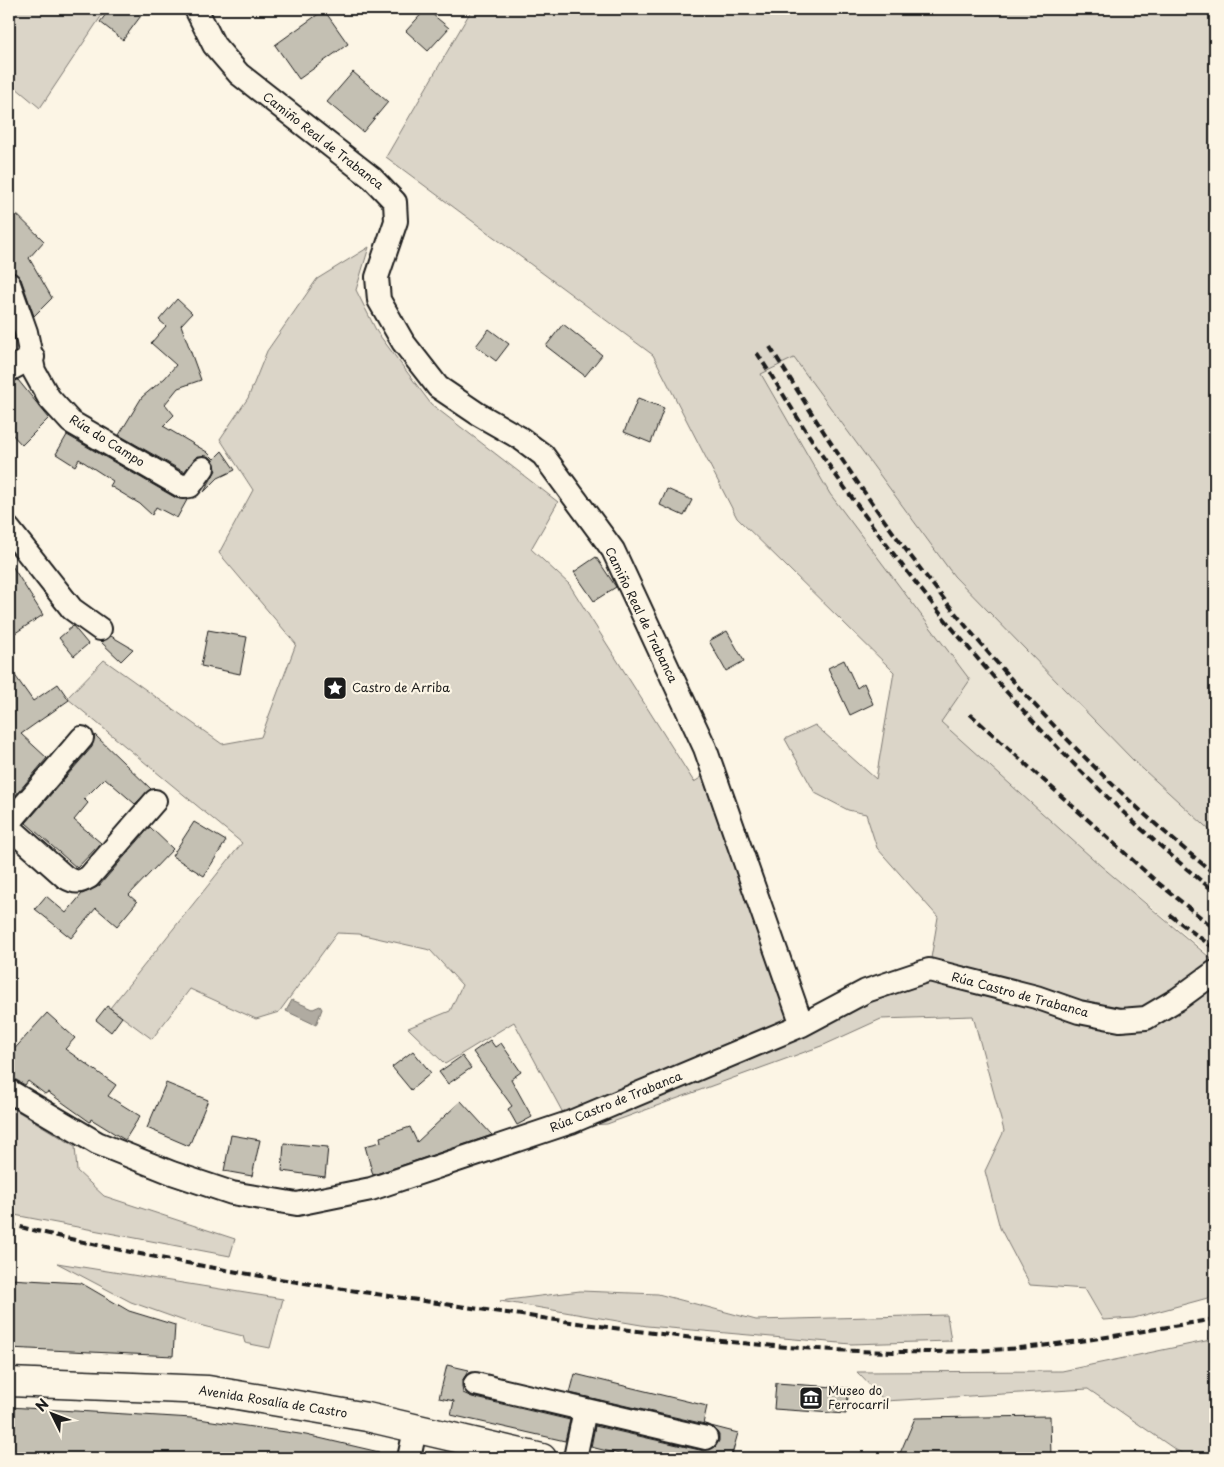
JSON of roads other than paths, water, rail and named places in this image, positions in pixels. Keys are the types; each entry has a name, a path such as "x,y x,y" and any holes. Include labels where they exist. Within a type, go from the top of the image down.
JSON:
{"main road":[{"name":"Avenida Rosalía de Castro","path":"9,1382 208,1390 367,1417 542,1458"}],"street":[{"name":"Camiño Real de Trabanca","path":"196,9 214,44 239,74 372,178 395,202 396,221 377,278 379,300 403,342 438,387 478,414 520,438 543,455 613,550 705,748 802,1025"},
{"name":"Rúa do Campo","path":"9,284 32,357 34,371 49,398 71,422 184,487 190,486 203,468"},
{"path":"9,370 32,357"},
{"path":"9,529 72,609 100,629"},
{"path":"82,738 9,825 65,877 73,882 80,882 88,877 155,801"},
{"name":"Rúa Castro de Trabanca","path":"9,1092 97,1143 172,1173 232,1193 296,1204 371,1189 571,1122 802,1025 866,991 929,970 1036,997 1079,1012 1120,1020 1146,1018 1178,999 1215,972"},
{"path":"475,1384 706,1438"},
{"path":"575,1458 585,1410"},
{"path":"409,1458 416,1430"}],"railway":[{"path":"770,347 835,450 884,520 969,630 1063,735 1112,784 1215,874"},
{"path":"757,353 835,474 920,588 964,643 1058,748 1161,846 1215,892"},
{"path":"970,714 1157,882 1215,929"},
{"path":"1170,915 1215,949"},
{"path":"9,1224 125,1251 301,1283 606,1327 798,1348 926,1352 991,1350 1075,1342 1215,1319"}],"place":[{"name":"Castro de Arriba","path":"335,688"},
{"name":"Museo do Ferrocarril","path":"811,1398"}]}
